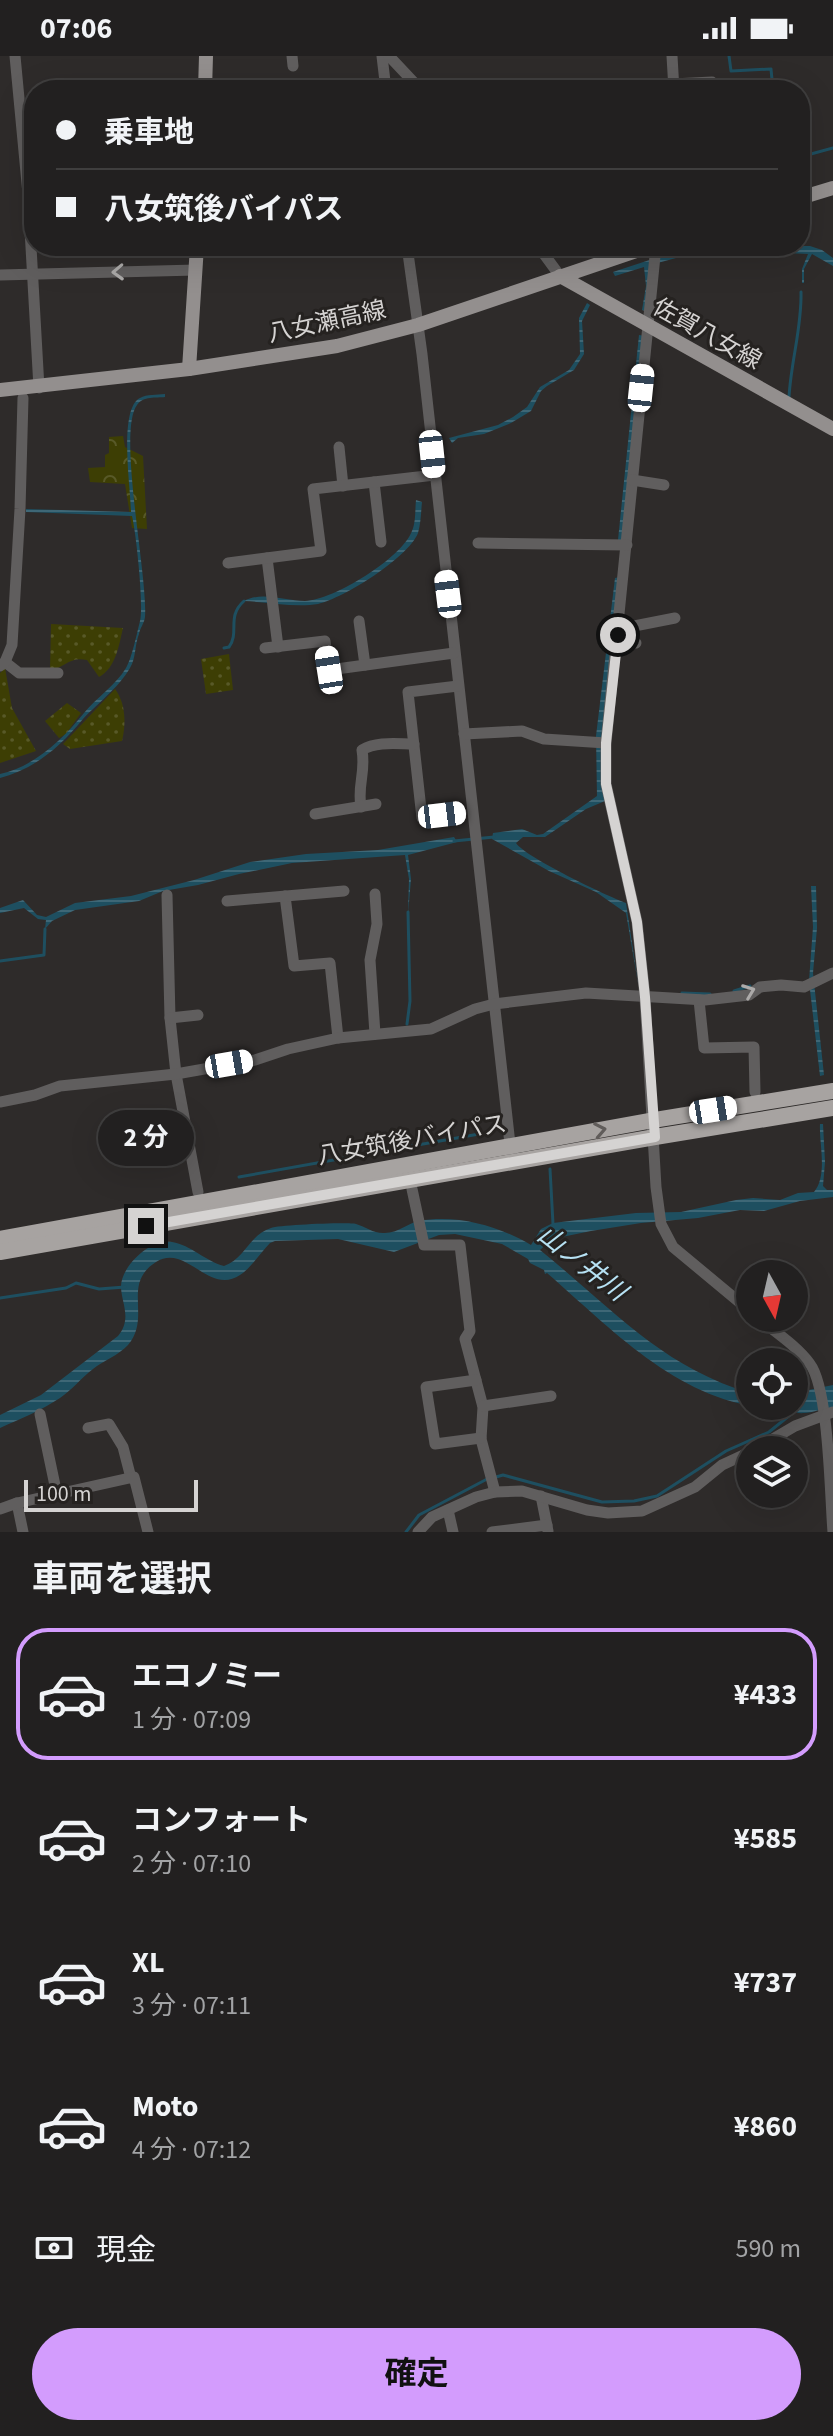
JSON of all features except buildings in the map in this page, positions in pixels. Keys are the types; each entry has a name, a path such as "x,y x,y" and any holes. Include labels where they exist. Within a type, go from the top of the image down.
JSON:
{"highway":[{"name":"八女筑後バイパス","path":"0,1252 833,1091"},
{"name":"八女筑後バイパス","path":"654,1128 833,1108"},
{"name":"八女筑後バイパス","path":"0,1239 511,1154"}],"main road":[{"path":"205,80 206,56"},
{"path":"810,195 833,188"},
{"path":"189,369 197,256"},
{"name":"八女瀬高線","path":"0,390 189,369 337,346 418,325 560,276 642,256"},
{"name":"佐賀八女線","path":"560,276 833,429"}],"street":[{"path":"15,56 24,152"},
{"path":"382,56 385,80"},
{"path":"389,56 412,80"},
{"path":"672,56 674,80"},
{"path":"31,256 30,305 39,388"},
{"path":"408,256 511,1154"},
{"path":"545,256 560,276"},
{"path":"654,256 648,327 629,449 628,466 632,480 627,545 618,574 606,784 637,922 660,1218 673,1247 736,1299"},
{"path":"0,275 196,270"},
{"path":"23,398 12,645 2,664 19,673 58,673"},
{"path":"339,447 343,486"},
{"path":"228,563 321,551 313,489 435,475"},
{"path":"632,480 664,485"},
{"path":"374,482 381,542"},
{"path":"478,543 627,545"},
{"path":"267,558 278,647"},
{"path":"615,637 675,618"},
{"path":"359,621 365,665"},
{"path":"615,637 636,643"},
{"path":"265,648 325,641 329,670 454,653"},
{"path":"458,686 408,692 422,818 461,813"},
{"path":"464,734 522,731 544,739 606,743"},
{"path":"361,807 358,790 365,773 362,750 367,746 386,743 414,744"},
{"path":"315,814 376,804"},
{"path":"227,901 344,891"},
{"path":"375,894 377,924 370,960 375,1034"},
{"path":"167,895 170,1018 176,1074 198,1192"},
{"path":"285,896 294,966 330,963 338,1038"},
{"path":"0,1102 60,1086 176,1074 255,1060 338,1038 431,1029 494,1004 586,993 699,1000 749,995 760,987 811,984 833,973"},
{"path":"699,1000 704,1048 754,1047 755,1092"},
{"path":"170,1018 198,1015"},
{"path":"412,1189 424,1245 460,1245 470,1331 465,1339 483,1406 481,1438 495,1492"},
{"path":"774,1332 812,1365 819,1383 827,1412 833,1532"},
{"path":"476,1380 426,1387 435,1444 481,1438"},
{"path":"483,1406 551,1396"},
{"path":"778,1436 827,1412"},
{"path":"40,1414 57,1495"},
{"path":"88,1428 109,1424 123,1447 131,1478"},
{"path":"418,1532 432,1517 495,1492 522,1491 587,1510 628,1514 642,1511 695,1487 722,1465 736,1458"},
{"path":"0,1509 134,1477 148,1532"},
{"path":"492,1532 548,1528 541,1496"},
{"path":"17,1503 23,1532"},
{"path":"448,1510 453,1532"}],"green space":[{"path":"123,436 125,447 143,456 147,529 132,528 125,484 90,482 88,468 105,467 109,437"},
{"path":"51,624 123,628 116,656 105,673 99,677 87,660 81,659 50,671"},
{"path":"229,654 233,690 206,694 201,659"},
{"path":"5,668 12,708 36,751 0,763 0,673"},
{"path":"115,689 124,714 122,741 70,749 63,744"},
{"path":"67,703 81,713 66,734 59,738 45,721"}],"water":[{"path":"810,246 833,258 833,266 812,254 804,269 804,283 802,269 810,256"},
{"path":"662,256 683,256 654,264 648,312 642,310 646,286 644,267 615,276 613,272"},
{"path":"587,303 590,305 582,321 584,354 574,370 541,391 531,411 511,423 484,434 458,438 452,443 449,438 498,425 513,417 527,407 540,387 569,370 580,354 579,318"},
{"path":"639,335 645,336 624,540 618,540"},
{"path":"165,394 165,397 140,402 132,420 130,444 145,617 132,664 116,686 56,747 25,769 0,778 0,774 25,765 47,751 117,680 130,658 141,613 132,516 26,512 26,509 131,512 127,451 129,417 133,405 140,398"},
{"path":"416,500 422,502 421,517 412,543 389,565 358,585 318,604 244,601 274,597 305,601 349,586 381,565 406,542 415,520"},
{"path":"620,577 605,801 586,809 545,837 523,837 516,843 550,866 626,903 639,989 626,913 596,892 549,871 492,839 493,833 522,829 543,834 597,796 596,736 615,578"},
{"path":"454,837 457,842 408,855 411,879 408,914 409,879 405,855 292,863 163,891 139,901 75,910 52,921 45,929 46,920 38,919 24,908 0,913 0,908 23,900 37,915 46,917 75,903 131,896 250,862 306,854 378,850"},
{"path":"811,886 816,886 817,928 813,973 824,1075 820,1076 809,981 813,927"},
{"path":"820,1124 823,1124 823,1186 833,1190 833,1197 800,1201 764,1211 740,1210 591,1231 552,1239 540,1250 638,1333 689,1367 736,1388 736,1402 712,1395 653,1362 625,1342 544,1270 502,1244 455,1234 439,1235 394,1252 338,1239 275,1241 244,1272 229,1280 208,1275 177,1259 167,1258 156,1262 140,1280 138,1323 128,1345 93,1369 60,1398 0,1428 0,1415 41,1395 118,1336 125,1324 121,1288 125,1271 146,1249 163,1242 179,1244 224,1266 271,1228 350,1223 385,1233 419,1221 448,1219 492,1227 531,1245 541,1229 553,1223 636,1213 681,1212 736,1200 780,1200 798,1193 814,1192 821,1177"},
{"path":"833,1385 833,1408 808,1413 808,1390"}],"waterway":[{"path":"729,56 731,71 771,69 772,80"},
{"path":"810,154 833,148"},
{"path":"789,397 801,292"},
{"path":"224,648 229,647 232,641 234,619 244,601"},
{"path":"454,841 494,837"},
{"path":"407,1024 410,1001 408,912"},
{"path":"0,961 44,955 45,929"},
{"path":"734,991 750,986"},
{"path":"682,993 710,994"},
{"path":"239,1177 479,1134"},
{"name":"山ノ井川","path":"550,1169 553,1224"},
{"path":"0,1298 66,1288 76,1283 99,1289 125,1287"},
{"path":"496,1477 503,1475 602,1502 634,1501 657,1496 726,1451 769,1432 784,1420"},
{"path":"406,1532 419,1515 489,1478"}],"route":[{"path":"146,1226 655,1137 637,922 606,784 606,743 618,635"}]}
